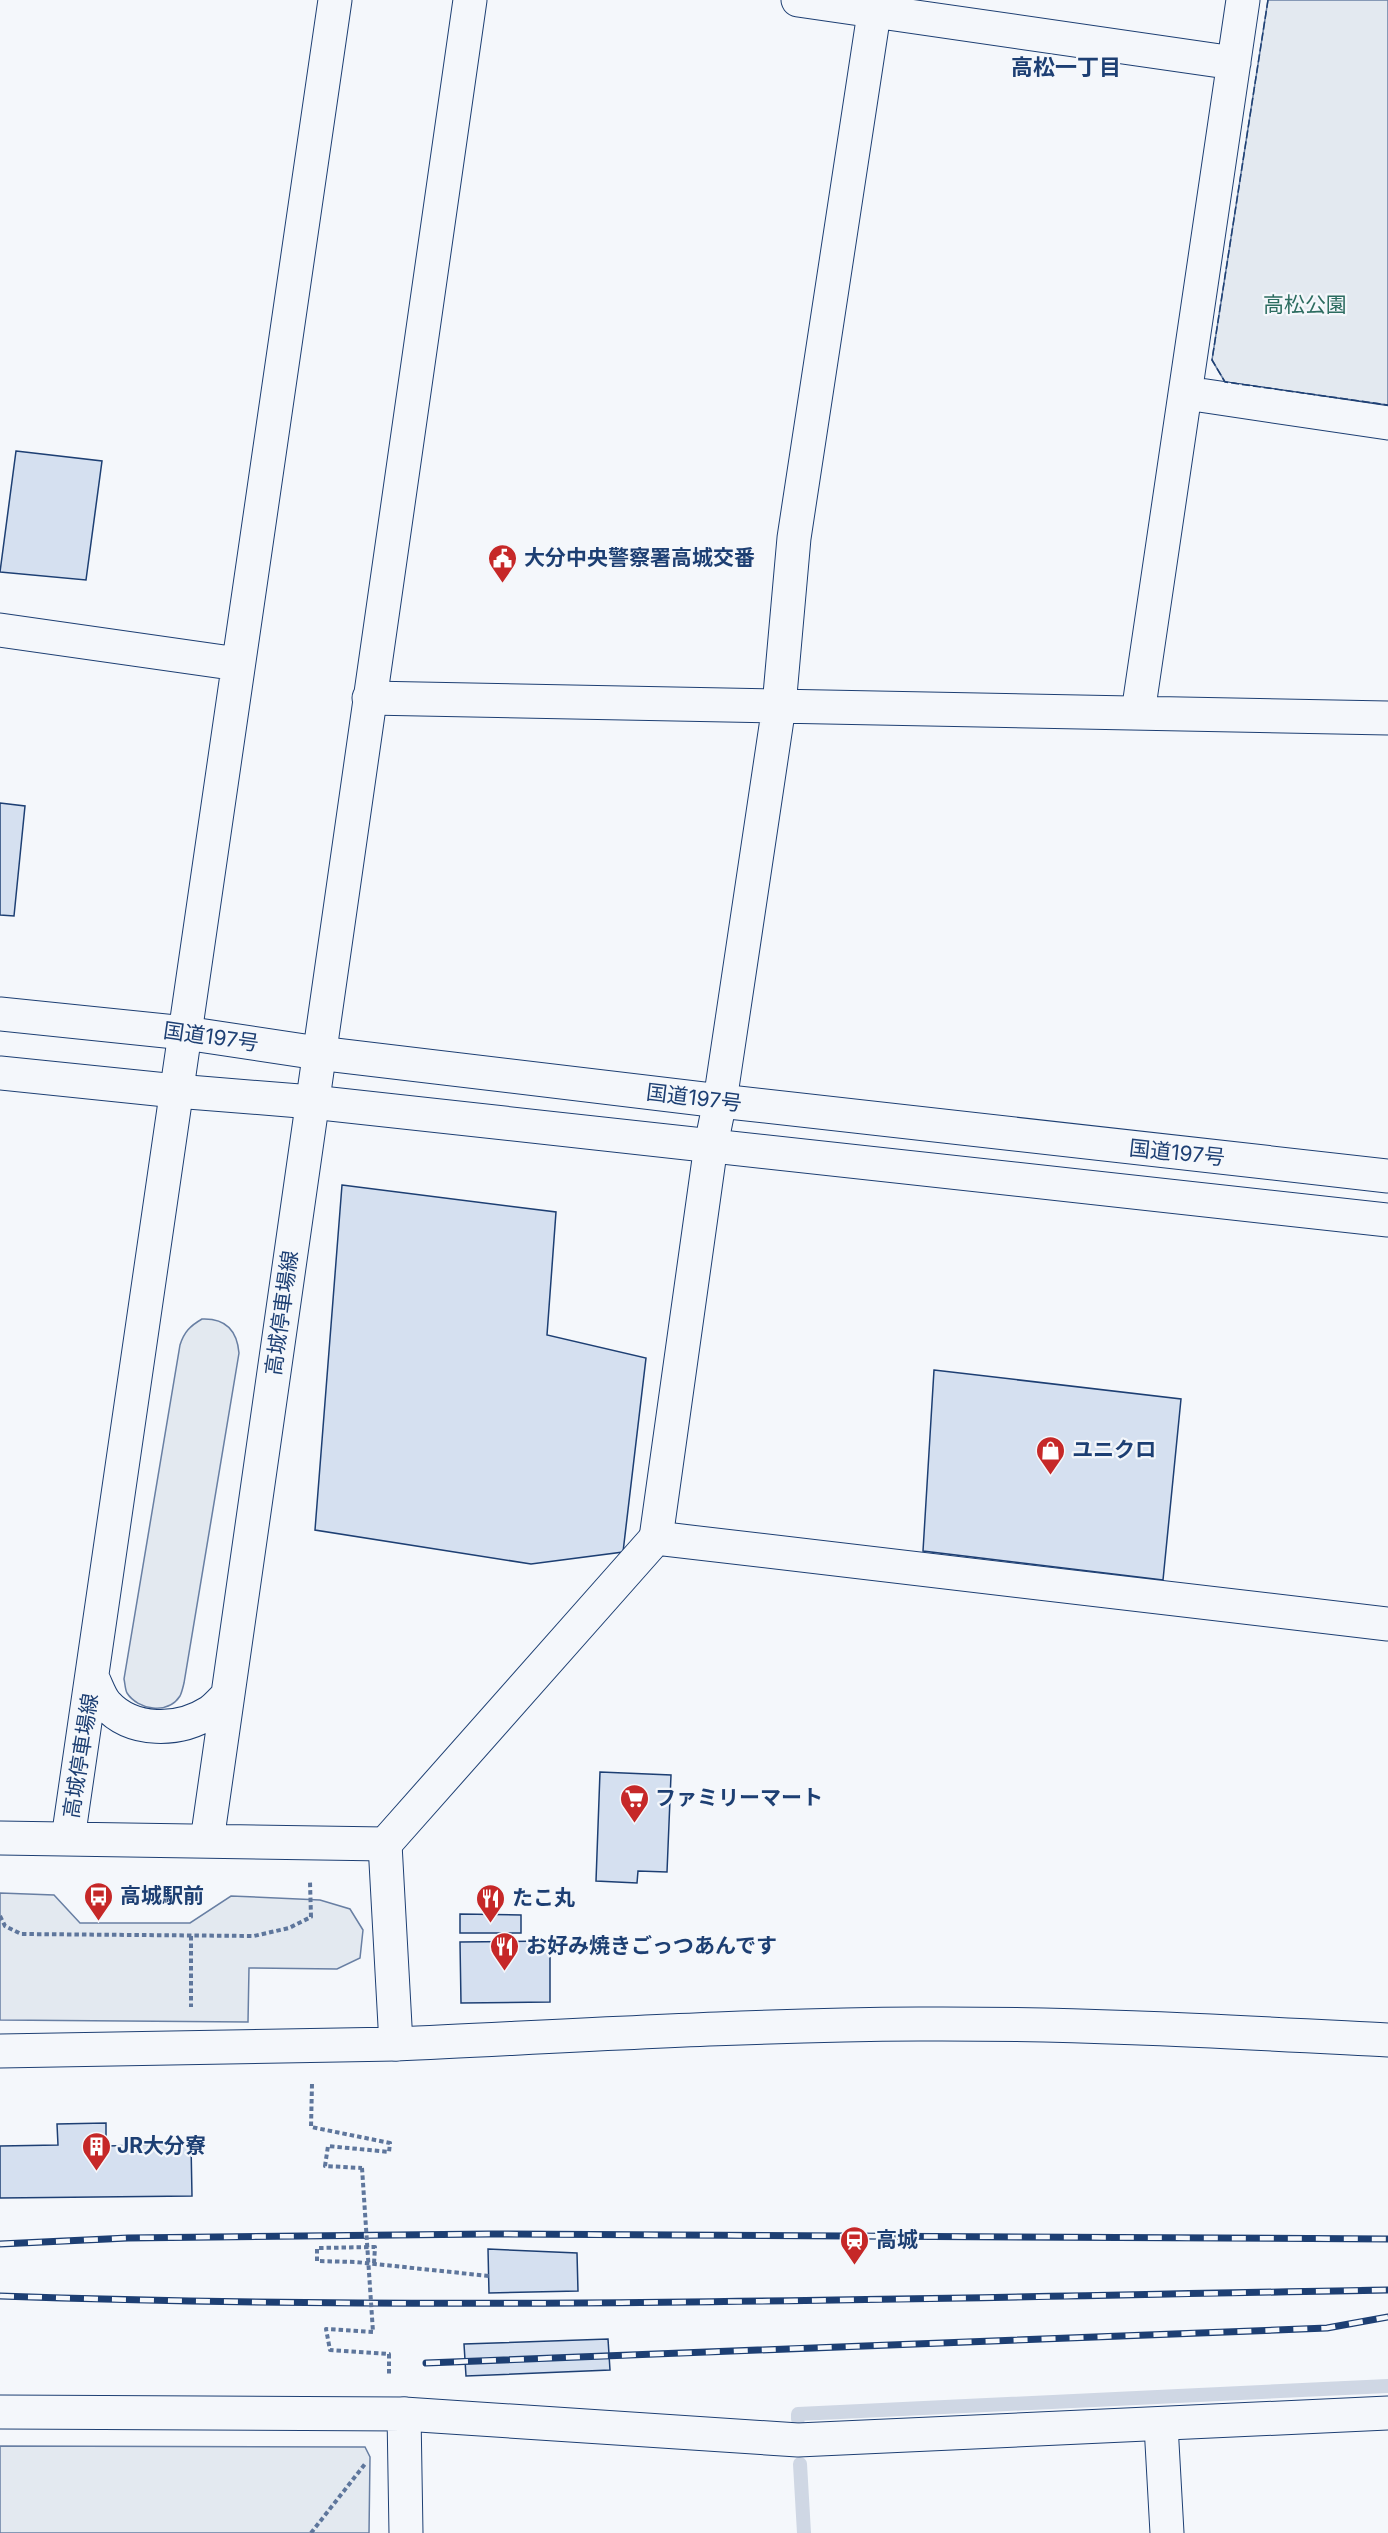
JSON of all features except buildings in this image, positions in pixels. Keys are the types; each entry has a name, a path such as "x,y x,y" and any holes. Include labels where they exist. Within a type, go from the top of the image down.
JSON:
{"main road":[{"name":"高城停車場線","path":"335,0 68,1839 207,1841 470,0"},
{"path":"798,0 876,6 1234,63"},
{"path":"1138,713 1244,0"},
{"path":"396,2044 385,1844 656,1538 711,1145 720,1101 779,706 794,538 876,6"},
{"path":"1186,393 1388,423"},
{"path":"0,630 238,664"},
{"path":"369,698 1388,718"},
{"name":"国道197号","path":"0,1014 185,1033 318,1053 720,1101 1388,1176"},
{"name":"国道197号","path":"0,1073 312,1102 1388,1220"},
{"path":"656,1538 1388,1624"},
{"path":"93,1679 105,1703 124,1719 153,1728 183,1723 211,1712 227,1696"},
{"path":"0,1838 68,1839"},
{"path":"207,1841 385,1844"},
{"path":"0,2051 396,2044 661,2032 919,2024 1177,2029 1388,2040"},
{"path":"0,2412 404,2414 798,2440 1388,2413"},
{"path":"404,2414 406,2533"},
{"path":"1161,2425 1167,2533"}],"path":[{"path":"0,1916 5,1926 21,1934 254,1936 289,1928 311,1917 309,1842"},
{"path":"190,1936 191,2048"},
{"path":"313,2046 311,2127 390,2143 389,2152 328,2146 325,2166 362,2168 374,2331 326,2329 330,2350 389,2354"},
{"path":"374,2263 375,2247 317,2248 317,2261 374,2263 489,2277"},
{"path":"311,2533 404,2414"}],"green space":[{"name":"高松公園","path":"1268,0 1388,0 1388,405 1225,382 1212,360"},
{"path":"202,1319 217,1321 228,1327 236,1338 239,1353 184,1683 180,1696 175,1702 161,1708 153,1708 132,1699 126,1691 124,1679 180,1345 188,1330"},
{"path":"0,1893 54,1895 80,1923 190,1923 231,1896 320,1900 350,1909 363,1930 360,1958 337,1969 249,1968 248,2022 0,2020"},
{"path":"0,2446 365,2447 370,2457 369,2533 0,2533"}],"waterway":[{"path":"798,2419 798,2414 1388,2386"},
{"path":"800,2464 804,2533"}],"railway":[{"path":"0,2244 128,2238 489,2234 1388,2239"},
{"path":"0,2296 173,2301 520,2303 868,2300 1388,2290"},
{"path":"426,2363 1327,2328 1388,2317"}],"fence":[{"path":"1268,0 1212,360 1225,382 1388,405"}],"place":[{"name":"大分中央警察署高城交番","path":"503,584"},
{"name":"ユニクロ","path":"1051,1476"},
{"name":"ファミリーマート","path":"634,1824"},
{"name":"高城駅前","path":"99,1922"},
{"name":"たこ丸","path":"491,1924"},
{"name":"お好み焼きごっつあんです","path":"505,1972"},
{"name":"JR大分寮","path":"96,2172"},
{"name":"高城","path":"855,2266"}],"district":[{"name":"高松一丁目","path":"1066,67"}]}
